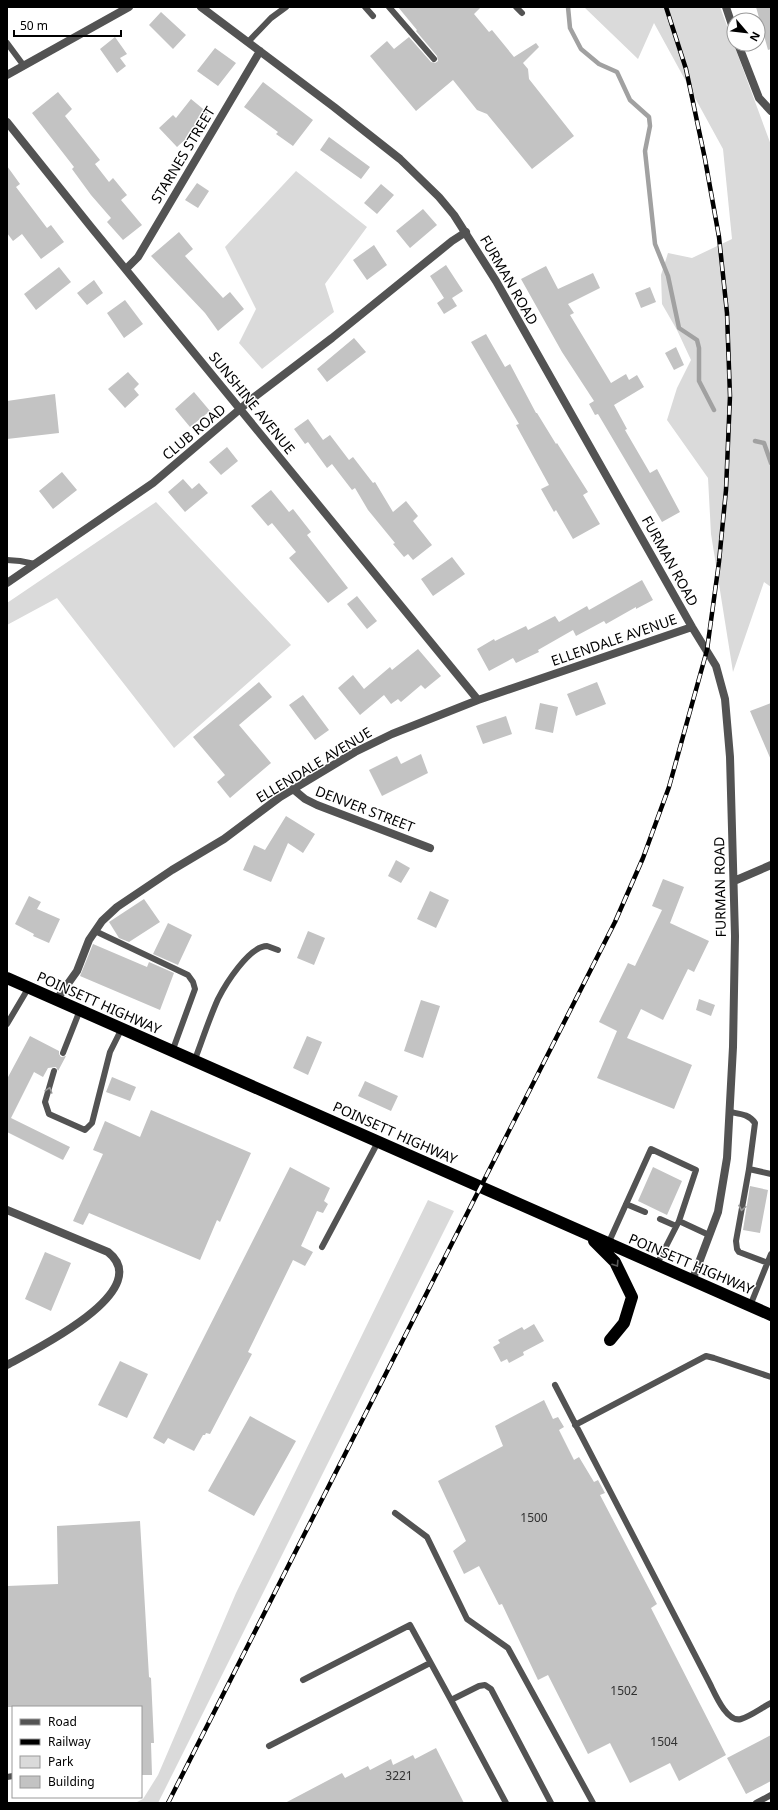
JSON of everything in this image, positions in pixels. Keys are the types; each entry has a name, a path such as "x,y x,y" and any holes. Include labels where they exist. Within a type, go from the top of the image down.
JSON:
{"highway":[{"name":"POINSETT HIGHWAY","path":"7,978 57,999 121,1030 378,1142 656,1266 771,1315"},
{"path":"589,1236 615,1262 632,1296 624,1323 610,1340"}],"street":[{"path":"7,75 129,7"},
{"name":"FURMAN ROAD","path":"201,7 400,159 439,197 466,232 496,281 692,627 716,666 725,699 730,757 734,881 734,988 730,1112 727,1158 718,1212 692,1281"},
{"name":"STARNES STREET","path":"126,269 138,258 260,51"},
{"path":"741,52 759,98 771,112"},
{"name":"SUNSHINE AVENUE","path":"7,122 478,700"},
{"name":"CLUB ROAD","path":"7,583 153,484 241,409 452,241 466,232"},
{"name":"ELLENDALE AVENUE","path":"57,999 77,971 89,940 102,921 117,908 172,870 224,839 293,789 355,752 392,734 478,700 692,627"},
{"name":"DENVER STREET","path":"293,789 305,799 317,805 430,848"},
{"path":"734,881 771,865"},
{"path":"7,1210 108,1252 113,1256 119,1268 118,1281 112,1292 84,1320 66,1332 7,1365"}],"lane":[{"path":"248,42 271,18 286,7"},
{"path":"365,7 373,16"},
{"path":"389,7 434,59"},
{"path":"516,7 522,13"},
{"path":"7,43 24,66"},
{"path":"7,560 35,564"},
{"path":"95,931 188,975 193,982 195,989 172,1052"},
{"path":"194,1062 218,998 230,978 246,958 256,949 266,946 278,950"},
{"path":"7,1024 29,988"},
{"path":"63,1053 80,1010"},
{"path":"54,1071 45,1102 49,1114 85,1130 92,1123 110,1052 121,1030"},
{"path":"730,1112 747,1115 752,1118 755,1123 749,1170 736,1242 737,1249 739,1252 768,1263"},
{"path":"322,1246 378,1142"},
{"path":"608,1244 651,1149 696,1170 677,1224 656,1266"},
{"path":"749,1170 771,1174"},
{"path":"626,1204 645,1212"},
{"path":"660,1220 709,1235"},
{"path":"750,1306 771,1254"},
{"path":"576,1425 706,1356 771,1378"},
{"path":"555,1385 726,1712 732,1718 741,1719 771,1703"},
{"path":"395,1513 427,1537 467,1619 508,1648 594,1803"},
{"path":"303,1680 410,1625 506,1803"},
{"path":"269,1746 430,1663"},
{"path":"451,1700 479,1686 486,1685 491,1689 551,1803"},
{"path":"756,1803 771,1795"}],"green space":[{"path":"584,7 720,7 726,23 726,52 737,52 771,145 771,587 764,582 733,672 711,534 708,478 667,420 677,388 691,360 677,330 662,304 661,275 668,253 692,258 732,239 723,149 654,23 638,59"},
{"path":"296,171 367,227 325,284 334,312 262,369 239,343 256,309 225,247"},
{"path":"156,502 291,645 174,748 57,598 7,625 7,603"},
{"path":"428,1200 454,1211 158,1803 135,1803 143,1799 158,1775 236,1593"}],"building":[{"path":"398,7 481,7 474,14 489,32 492,30 514,57 536,43 539,47 523,63 528,69 529,79 574,136 532,169 487,114 477,110 453,80 416,111 370,56 387,41 394,49 409,37 431,62 435,63 438,61 437,56"},
{"path":"756,7 771,7 771,49 768,50 766,43 766,12 757,12"},
{"path":"161,12 186,35 173,49 149,25"},
{"path":"115,37 127,54 120,58 126,66 117,73 100,49"},
{"path":"215,48 236,63 218,86 197,71"},
{"path":"263,82 313,120 293,146 276,134 278,132 244,107"},
{"path":"58,92 72,109 65,116 100,160 95,164 109,182 113,178 127,195 121,200 142,225 123,240 107,222 111,218 91,195 72,169 74,167 32,113"},
{"path":"191,99 208,113 189,136 177,147 159,128 173,115 176,118"},
{"path":"329,137 370,167 361,179 320,150"},
{"path":"7,166 20,184 16,187 47,228 51,225 64,242 41,259 22,234 13,241 7,233"},
{"path":"197,183 209,191 198,208 185,200"},
{"path":"381,184 394,195 377,214 364,203"},
{"path":"423,209 437,225 410,248 396,231"},
{"path":"179,232 193,249 185,256 223,298 230,292 244,309 218,331 205,313 151,256"},
{"path":"374,245 387,265 367,280 353,260"},
{"path":"446,265 463,291 452,298 457,306 444,314 437,303 444,298 430,276"},
{"path":"546,266 558,289 593,273 600,288 568,304 574,313 570,315 611,383 626,374 629,380 637,375 644,387 614,405 627,429 625,430 650,473 657,469 680,512 662,522 598,414 595,415 589,404 594,401 562,352 521,279"},
{"path":"59,267 71,282 36,310 24,294"},
{"path":"94,280 103,293 87,305 77,293"},
{"path":"650,287 656,302 641,308 635,293"},
{"path":"125,300 143,324 124,338 107,313"},
{"path":"486,334 505,367 510,364 536,413 588,492 583,495 600,524 573,539 556,510 554,512 541,489 549,485 516,425 519,424 471,342"},
{"path":"354,338 366,352 327,382 317,369"},
{"path":"676,347 684,365 674,370 665,353"},
{"path":"128,372 139,384 134,389 139,395 125,408 108,389"},
{"path":"194,392 210,411 190,427 175,409"},
{"path":"55,394 59,433 7,439 7,401"},
{"path":"308,419 323,440 330,435 349,460 353,457 373,483 375,482 393,512 406,501 418,516 413,521 432,545 413,560 408,554 404,557 393,544 395,543 368,510 355,488 352,490 332,464 327,468 308,442 305,444 294,429"},
{"path":"227,447 238,461 221,475 209,462"},
{"path":"62,472 77,490 53,509 39,491"},
{"path":"183,479 192,489 199,483 208,493 185,512 168,492"},
{"path":"271,490 289,512 293,509 311,532 307,535 348,588 328,603 289,558 296,552 272,523 268,526 251,506"},
{"path":"452,557 465,574 433,596 421,579"},
{"path":"642,580 653,600 636,609 636,607 606,624 604,621 576,636 573,630 538,650 539,652 516,663 513,658 489,671 477,649 494,639 495,641 526,626 528,630 555,616 559,622 587,606 589,610"},
{"path":"357,596 377,621 367,629 347,604"},
{"path":"418,649 441,676 425,689 421,685 401,702 398,699 391,704 384,695 360,715 338,688 353,675 364,689 390,667 392,670"},
{"path":"259,682 272,697 239,725 271,763 230,798 217,782 225,775 193,737"},
{"path":"597,682 606,704 576,716 567,694"},
{"path":"303,695 329,730 315,740 289,705"},
{"path":"540,703 558,707 553,733 535,729"},
{"path":"771,703 771,760 750,711"},
{"path":"506,716 512,734 483,744 476,726"},
{"path":"421,754 428,773 382,796 369,770 397,756 401,764"},
{"path":"286,816 315,834 303,853 288,843 271,882 243,870 254,845 265,850"},
{"path":"396,860 410,868 401,883 388,876"},
{"path":"663,879 684,887 670,923 709,941 694,972 688,969 663,1020 641,1009 627,1038 692,1065 674,1109 597,1078 617,1031 599,1022 628,963 635,966 662,910 652,906"},
{"path":"430,891 449,900 436,928 417,919"},
{"path":"29,896 41,902 37,909 60,919 49,943 33,936 34,934 15,924"},
{"path":"144,899 160,922 129,942 119,938 109,922"},
{"path":"168,923 192,935 178,965 153,954"},
{"path":"308,931 325,938 314,965 297,958"},
{"path":"93,944 147,967 149,962 174,973 160,1010 80,976"},
{"path":"699,999 715,1005 711,1016 696,1010"},
{"path":"421,1000 440,1006 423,1058 404,1051"},
{"path":"30,1036 59,1051 61,1057 66,1056 58,1071 56,1067 48,1068 43,1077 34,1072 11,1118 70,1147 63,1160 7,1132 7,1079"},
{"path":"307,1036 322,1042 308,1075 293,1068"},
{"path":"112,1077 136,1087 130,1101 106,1092"},
{"path":"365,1081 398,1096 391,1111 358,1096"},
{"path":"151,1110 251,1153 220,1222 217,1220 200,1260 89,1213 83,1225 73,1221 103,1154 93,1150 105,1121 140,1137"},
{"path":"290,1167 330,1188 324,1201 328,1204 323,1213 317,1211 301,1246 313,1252 305,1266 293,1260 248,1352 252,1354 210,1434 206,1433 203,1435 194,1451 168,1438 164,1444 153,1438"},
{"path":"653,1167 682,1181 667,1215 638,1201"},
{"path":"750,1186 768,1190 760,1233 743,1230"},
{"path":"45,1252 71,1263 51,1311 25,1299"},
{"path":"534,1324 544,1341 523,1352 524,1355 509,1363 507,1359 501,1362 493,1347 500,1343 498,1340 522,1327 524,1330"},
{"path":"120,1361 148,1374 127,1418 98,1405"},
{"path":"544,1400 553,1419 558,1417 564,1427 559,1430 574,1460 579,1457 594,1482 598,1480 605,1493 600,1495 657,1604 651,1608 726,1755 679,1781 670,1763 630,1783 610,1743 588,1754 548,1675 538,1680 502,1604 499,1605 479,1566 464,1574 453,1551 466,1541 438,1481 503,1446 495,1426"},
{"path":"250,1416 296,1441 254,1516 208,1491"},
{"path":"140,1521 149,1677 151,1678 154,1743 151,1743 152,1775 142,1775 142,1706 7,1707 7,1586 58,1584 57,1526"},
{"path":"771,1735 771,1781 746,1794 727,1758"},
{"path":"436,1748 464,1803 285,1803 342,1773 345,1778 368,1766 370,1770 391,1759 393,1765 413,1755 415,1759"}],"waterway":[{"path":"568,7 570,28 581,49 599,64 617,72 630,100 649,117 650,126 645,151 655,244 668,276 679,328 697,340 699,348 699,381 714,410"},
{"path":"755,441 764,443 771,463"}],"railway":[{"path":"168,1803 615,922 643,858 669,787 707,650 719,562 726,490 730,396 727,313 719,237 705,159 686,69 666,7"}]}
